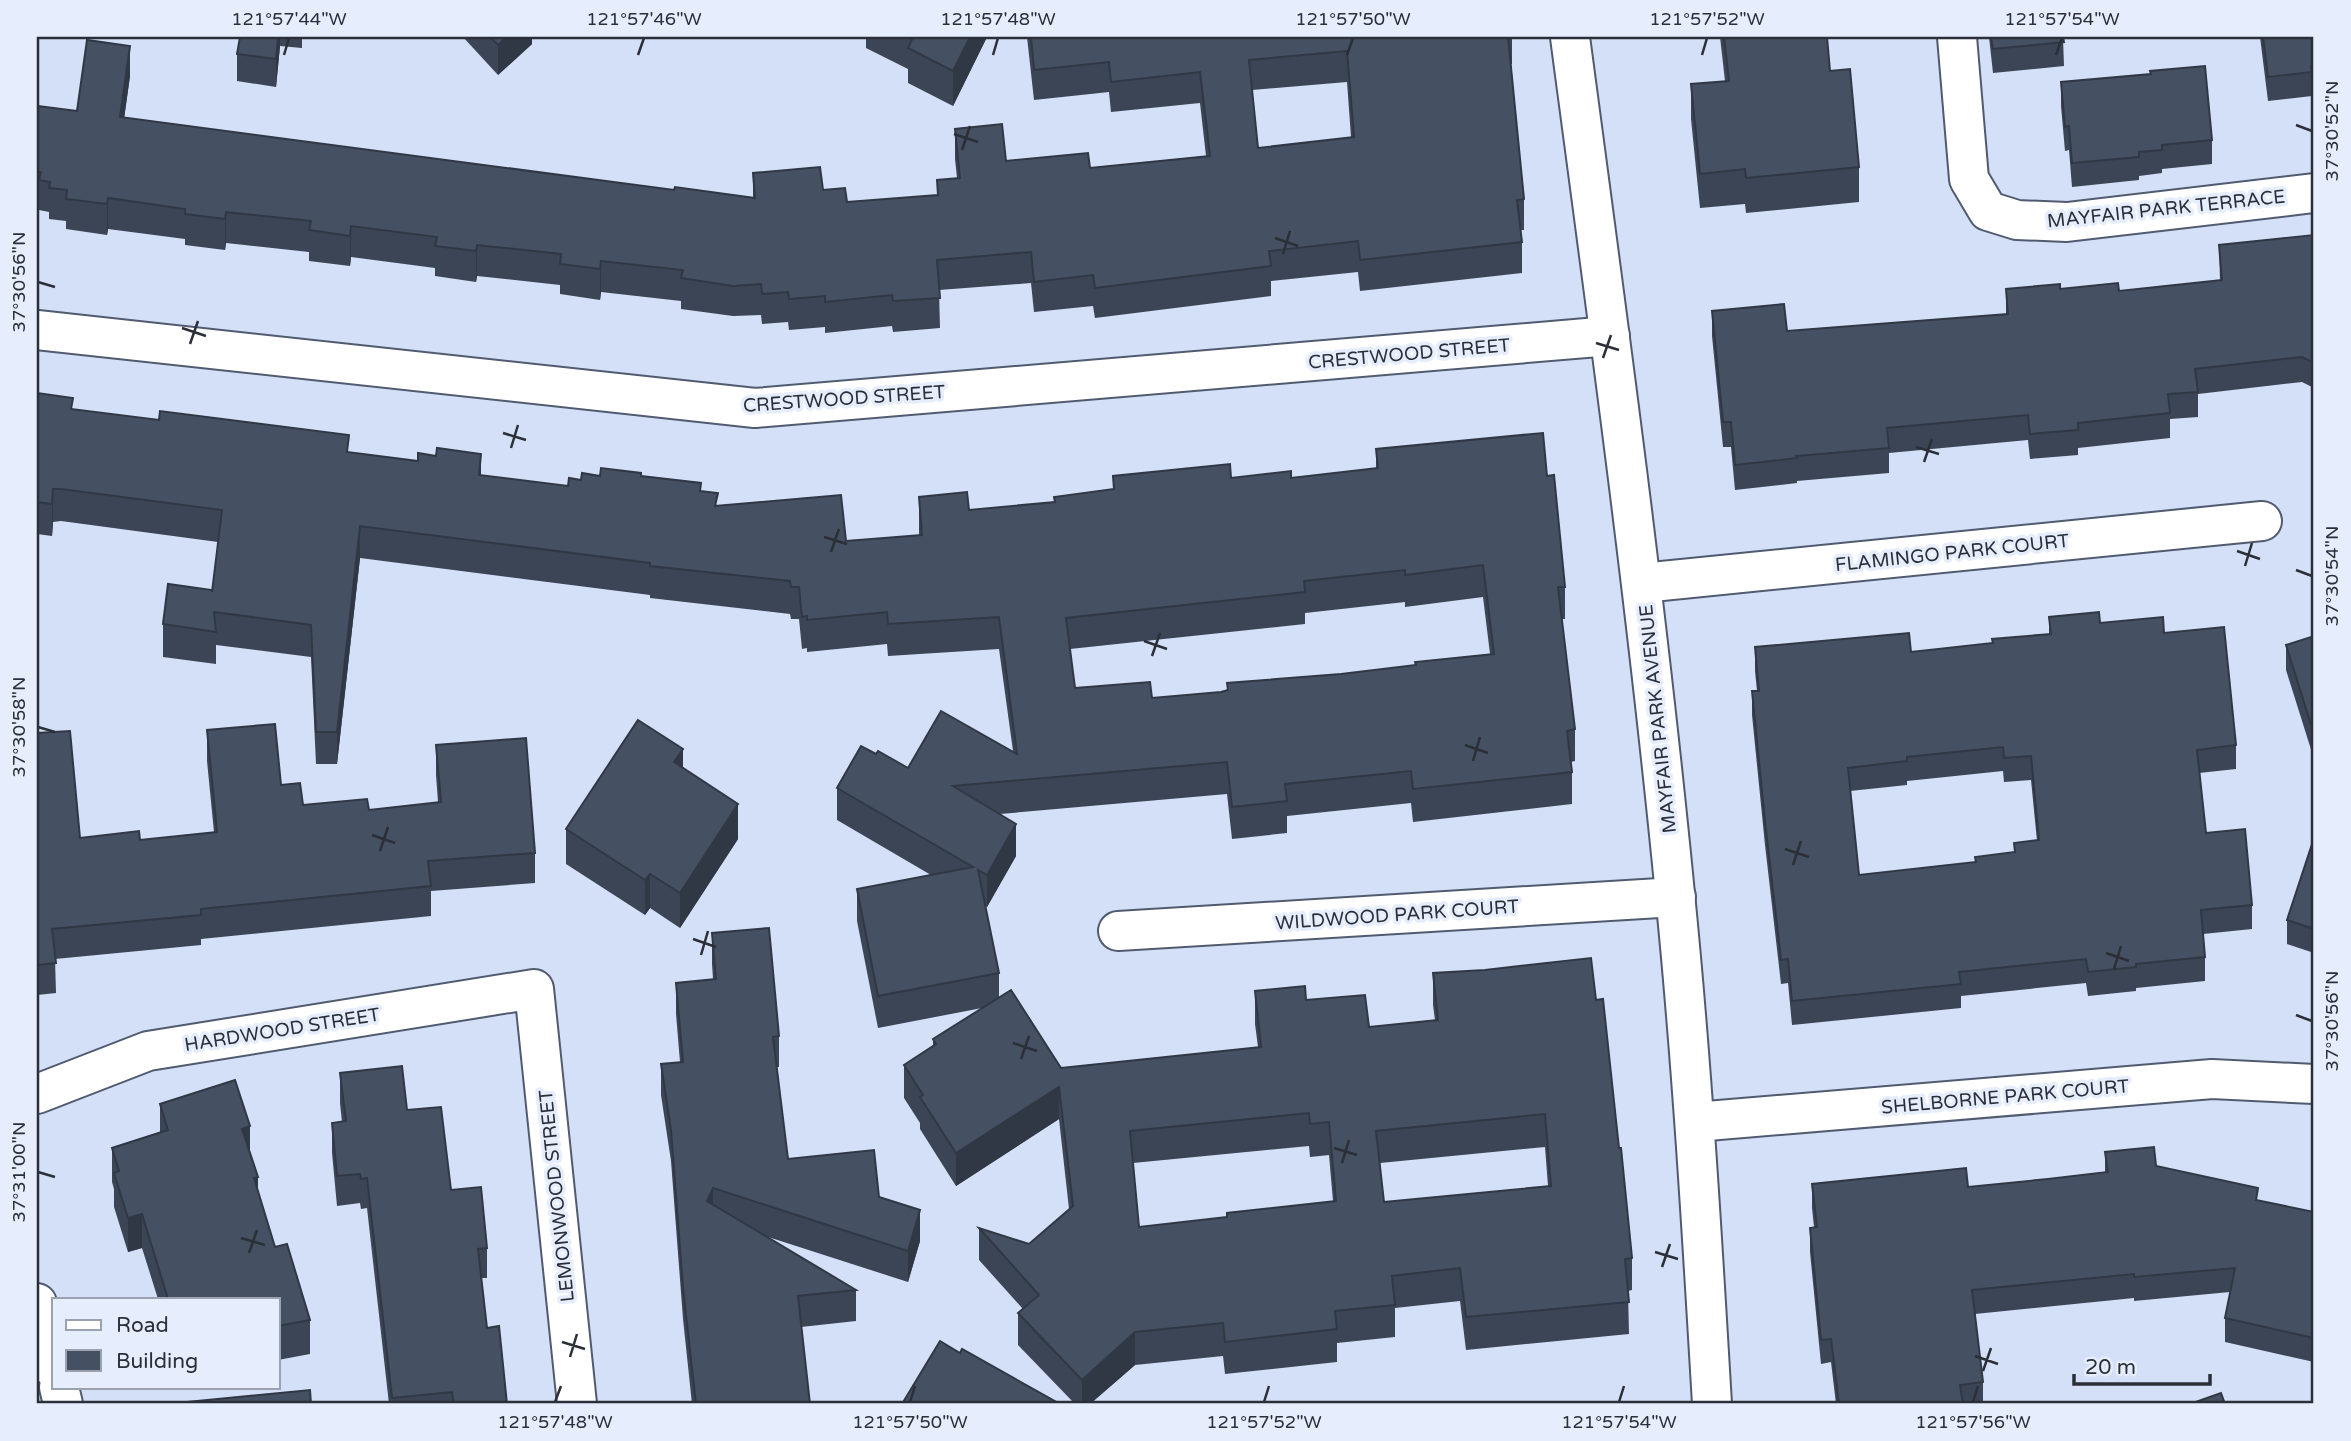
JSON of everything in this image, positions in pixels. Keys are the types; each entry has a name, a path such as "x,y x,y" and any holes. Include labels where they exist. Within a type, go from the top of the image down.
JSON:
{"street":[{"name":"MAYFAIR PARK AVENUE","path":"1570,37 1642,583 1676,897 1695,1122 1712,1404"},
{"name":"MAYFAIR PARK TERRACE","path":"1957,37 1969,179 1988,211 2017,220 2067,222 2314,193"},
{"name":"CRESTWOOD STREET","path":"37,330 755,408 1610,336"},
{"name":"FLAMINGO PARK COURT","path":"1642,583 2262,521"},
{"name":"WILDWOOD PARK COURT","path":"1118,931 1676,897"},
{"name":"HARDWOOD STREET","path":"37,1094 148,1051 534,989"},
{"name":"LEMONWOOD STREET","path":"534,989 577,1404"},
{"name":"SHELBORNE PARK COURT","path":"1695,1122 2211,1079 2314,1084"},
{"path":"37,1303 52,1361"}],"building":[{"path":"240,37 278,37 276,59 237,54"},
{"path":"490,37 507,37 498,45"},
{"path":"913,37 970,37 953,71 908,48"},
{"path":"1031,37 1508,37 1524,199 1517,200 1522,242 1360,260 1358,241 1269,251 1271,266 1095,288 1093,275 1034,282 1031,252 937,260 940,298 893,301 892,295 825,302 825,296 789,299 788,292 762,294 761,284 733,286 681,278 683,270 601,261 600,269 560,264 561,254 477,245 476,251 435,246 437,237 351,226 350,236 309,230 311,221 226,212 225,219 185,214 185,209 108,198 107,204 66,199 67,190 49,188 50,182 39,180 41,172 37,172 37,106 77,111 87,40 130,46 120,117 674,190 675,187 755,198 753,173 820,167 823,190 845,188 847,202 938,195 937,180 960,178 955,129 1002,124 1006,161 1088,153 1090,168 1210,156 1200,72 1111,82 1109,62 1034,70","holes":["1347,51 1354,137 1258,148 1249,60"]},
{"path":"1724,37 1827,37 1830,71 1850,69 1859,167 1746,178 1745,169 1700,174 1691,84 1729,81"},
{"path":"1991,37 2063,37 2064,42 1993,49"},
{"path":"2263,37 2314,37 2312,72 2268,77"},
{"path":"2205,66 2212,140 2162,145 2162,150 2139,152 2139,157 2072,163 2061,82"},
{"path":"2314,235 2314,363 2302,357 2195,369 2198,392 2168,394 2170,413 2078,423 2078,430 2030,434 2028,415 1887,428 1889,448 1796,456 1797,458 1735,465 1731,422 1723,422 1712,311 1784,304 1787,331 2008,314 2006,289 2060,284 2060,289 2118,283 2119,291 2222,280 2219,245"},
{"path":"37,393 73,398 71,409 159,420 160,411 349,435 347,452 418,461 418,453 436,456 437,448 481,454 479,475 568,486 569,478 581,480 582,473 600,476 601,468 701,483 700,491 718,493 715,506 841,495 846,541 922,535 919,497 967,492 969,510 1055,502 1054,497 1114,489 1113,476 1230,464 1231,478 1291,471 1291,478 1378,468 1376,449 1543,433 1547,476 1554,475 1565,587 1558,587 1575,729 1567,731 1572,772 1413,789 1411,771 1285,784 1287,801 1232,807 1227,762 953,786 1016,824 987,875 978,870 999,973 878,996 857,889 973,867 837,788 861,746 876,754 878,751 908,768 941,711 1017,754 999,617 888,624 887,612 807,620 807,616 802,617 799,587 791,587 790,581 650,566 650,563 360,526 337,732 316,732 311,625 214,612 216,632 163,624 168,584 212,592 222,510 61,489 53,489 52,504 37,502","holes":["1483,565 1494,654 1415,662 1416,665 1341,674 1227,683 1228,690 1221,692 1152,698 1150,682 1075,688 1066,618 1305,592 1304,581 1405,570 1405,575"]},
{"path":"2099,612 2100,623 2163,617 2164,633 2224,627 2236,745 2197,750 2206,833 2245,829 2252,905 2201,910 2205,957 2088,972 2086,959 1959,972 1961,984 1792,1001 1788,959 1781,960 1765,821 1752,691 1759,691 1755,647 1909,633 1911,652 1993,643 1992,639 2051,634 2049,617","holes":["2003,747 2004,758 2031,756 2039,840 2014,843 2015,852 1975,857 1976,862 1859,875 1848,768 1907,761 1907,757"]},
{"path":"2314,636 2314,734 2286,645"},
{"path":"638,720 683,749 674,762 738,804 680,893 650,874 645,880 566,829"},
{"path":"275,724 281,785 300,783 303,805 367,799 369,810 441,802 436,745 526,738 535,853 428,861 431,886 201,909 201,915 52,929 56,963 37,965 37,733 70,731 80,838 139,831 140,840 217,832 207,730"},
{"path":"2314,838 2314,929 2287,920"},
{"path":"769,928 779,1036 773,1037 788,1159 874,1150 879,1197 920,1210 908,1251 713,1188 707,1201 856,1290 798,1296 810,1404 696,1404 683,1288 671,1130 661,1064 683,1062 676,983 716,979 712,933"},
{"path":"1591,958 1596,1000 1603,999 1621,1148 1632,1258 1625,1259 1629,1302 1466,1317 1460,1268 1392,1276 1395,1305 1335,1311 1337,1329 1225,1342 1223,1323 1135,1332 1082,1380 1018,1313 1039,1295 979,1228 1029,1244 1073,1206 1059,1087 956,1153 920,1097 923,1095 904,1065 936,1044 933,1039 1011,990 1061,1068 1261,1047 1255,991 1305,986 1306,1000 1365,995 1369,1027 1438,1020 1433,973","holes":["1309,1113 1310,1124 1329,1122 1336,1201 1227,1213 1227,1217 1139,1227 1130,1131","1545,1114 1551,1186 1384,1202 1376,1131"]},
{"path":"402,1066 407,1110 441,1107 451,1190 481,1187 487,1248 478,1249 487,1328 499,1326 507,1404 454,1404 452,1392 392,1398 367,1178 361,1179 360,1174 337,1176 332,1123 346,1121 340,1073"},
{"path":"235,1080 250,1126 242,1129 258,1177 254,1178 275,1247 287,1244 310,1320 280,1326 280,1298 168,1298 142,1214 128,1218 114,1173 119,1171 112,1148 168,1130 160,1104"},
{"path":"2154,1147 2156,1166 2258,1188 2256,1200 2314,1212 2314,1338 2225,1318 2235,1268 2134,1277 2134,1274 1972,1290 1983,1382 1960,1385 1963,1404 1839,1404 1831,1339 1821,1340 1810,1228 1817,1227 1812,1184 1966,1168 1968,1187 2048,1179 2108,1172 2105,1152"},
{"path":"940,1341 960,1353 962,1349 1060,1404 902,1404"},
{"path":"310,1390 311,1404 176,1403"},
{"path":"2221,1393 2225,1404 2190,1404"}]}
